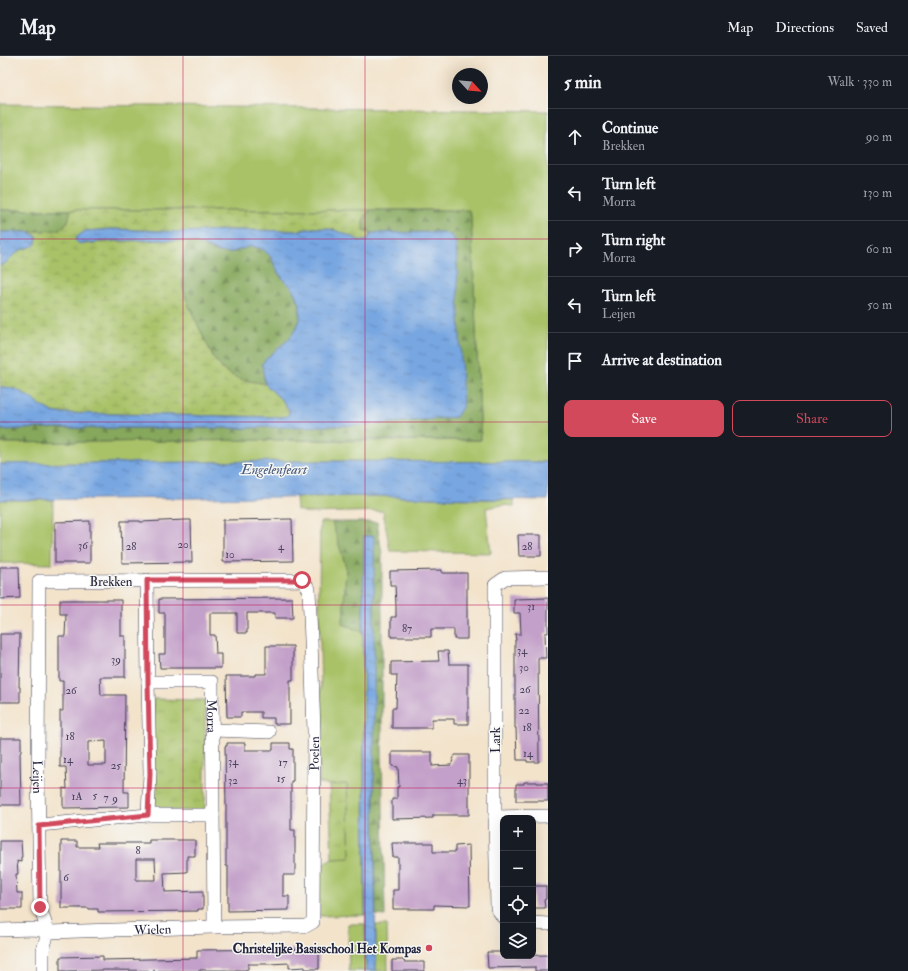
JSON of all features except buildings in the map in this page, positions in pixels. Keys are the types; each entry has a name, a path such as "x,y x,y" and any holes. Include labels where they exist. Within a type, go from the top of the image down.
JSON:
{"street":[{"name":"Lark","path":"500,912 495,817 495,585 505,578 548,577"},
{"path":"147,580 150,774 148,815"},
{"name":"Brekken","path":"39,581 302,580"},
{"name":"Poelen","path":"302,580 309,589 314,732 314,922 306,926"},
{"name":"Leijen","path":"39,581 38,764 40,907 48,932"},
{"name":"Morra","path":"148,682 212,682 214,927"},
{"path":"213,730 269,732"},
{"path":"39,826 148,815 213,815"},
{"path":"495,817 548,816"},
{"path":"536,923 548,924"},
{"name":"Wielen","path":"0,930 34,929 48,932 306,926"},
{"path":"44,971 43,950 48,932"}],"green space":[{"path":"0,104 548,111 548,462 309,461 0,464 0,443 267,440 481,440 471,217 451,210 0,210"},
{"path":"0,210 71,210 68,222 59,230 0,232"},
{"path":"71,210 370,210 364,218 363,226 365,232 372,233 365,241 361,241 334,230 313,228 298,231 227,230 179,232 113,229 85,231 83,244 163,240 189,241 182,261 183,289 190,309 213,357 223,370 239,379 265,384 283,401 289,410 289,414 288,416 282,417 56,413 22,393 0,387 0,266 15,253 33,246 37,237 30,232 59,230 68,222"},
{"path":"370,210 469,210 471,217 481,440 267,440 0,443 0,430 41,428 243,428 369,425 456,417 443,232 365,233 363,221"},
{"path":"189,241 218,252 251,246 263,249 271,257 278,273 292,288 300,304 300,319 296,329 289,339 262,364 265,384 239,379 223,370 213,357 190,309 183,289 182,260"},
{"path":"380,496 514,500 514,506 503,505 486,508 491,553 390,551 383,511 309,513 297,510 296,497"},
{"path":"0,500 53,500 52,564 0,563"},
{"path":"320,522 332,522 346,567 343,624 363,632 365,915 318,916 320,866 332,859 350,858 347,784 329,785 319,783 321,702 319,597"},
{"path":"332,522 377,522 382,554 382,747 385,916 376,915 373,536 364,536 363,632 343,624 346,567"},
{"path":"153,699 205,700 205,811 153,810"},
{"path":"347,784 350,858 332,859 329,785"},
{"path":"348,924 365,924 366,971 349,971"},
{"path":"376,925 387,925 388,971 376,971"}],"water":[{"path":"313,228 332,230 361,241 367,240 372,233 443,232 452,236 456,243 463,406 456,417 369,425 243,428 41,428 0,430 0,387 9,388 23,393 41,406 56,413 287,416 289,414 289,410 283,401 265,384 262,364 289,339 296,329 300,319 300,304 292,288 283,279 271,257 263,249 251,246 229,253 219,252 189,241 107,241 83,244 78,243 75,240 85,231 113,229 179,232 227,230 298,231"},
{"path":"0,232 30,232 37,237 36,244 18,252 6,263 0,266"},
{"name":"Engelenfeart","path":"309,461 548,462 548,500 380,496 0,500 0,464"},
{"path":"364,536 374,536 376,971 366,971 363,632"}],"place":[{"name":"Christelijke Basisschool Het Kompas","path":"429,948"}],"route":[{"path":"40,907 39,826 148,815 150,774 147,580 302,580"}]}
